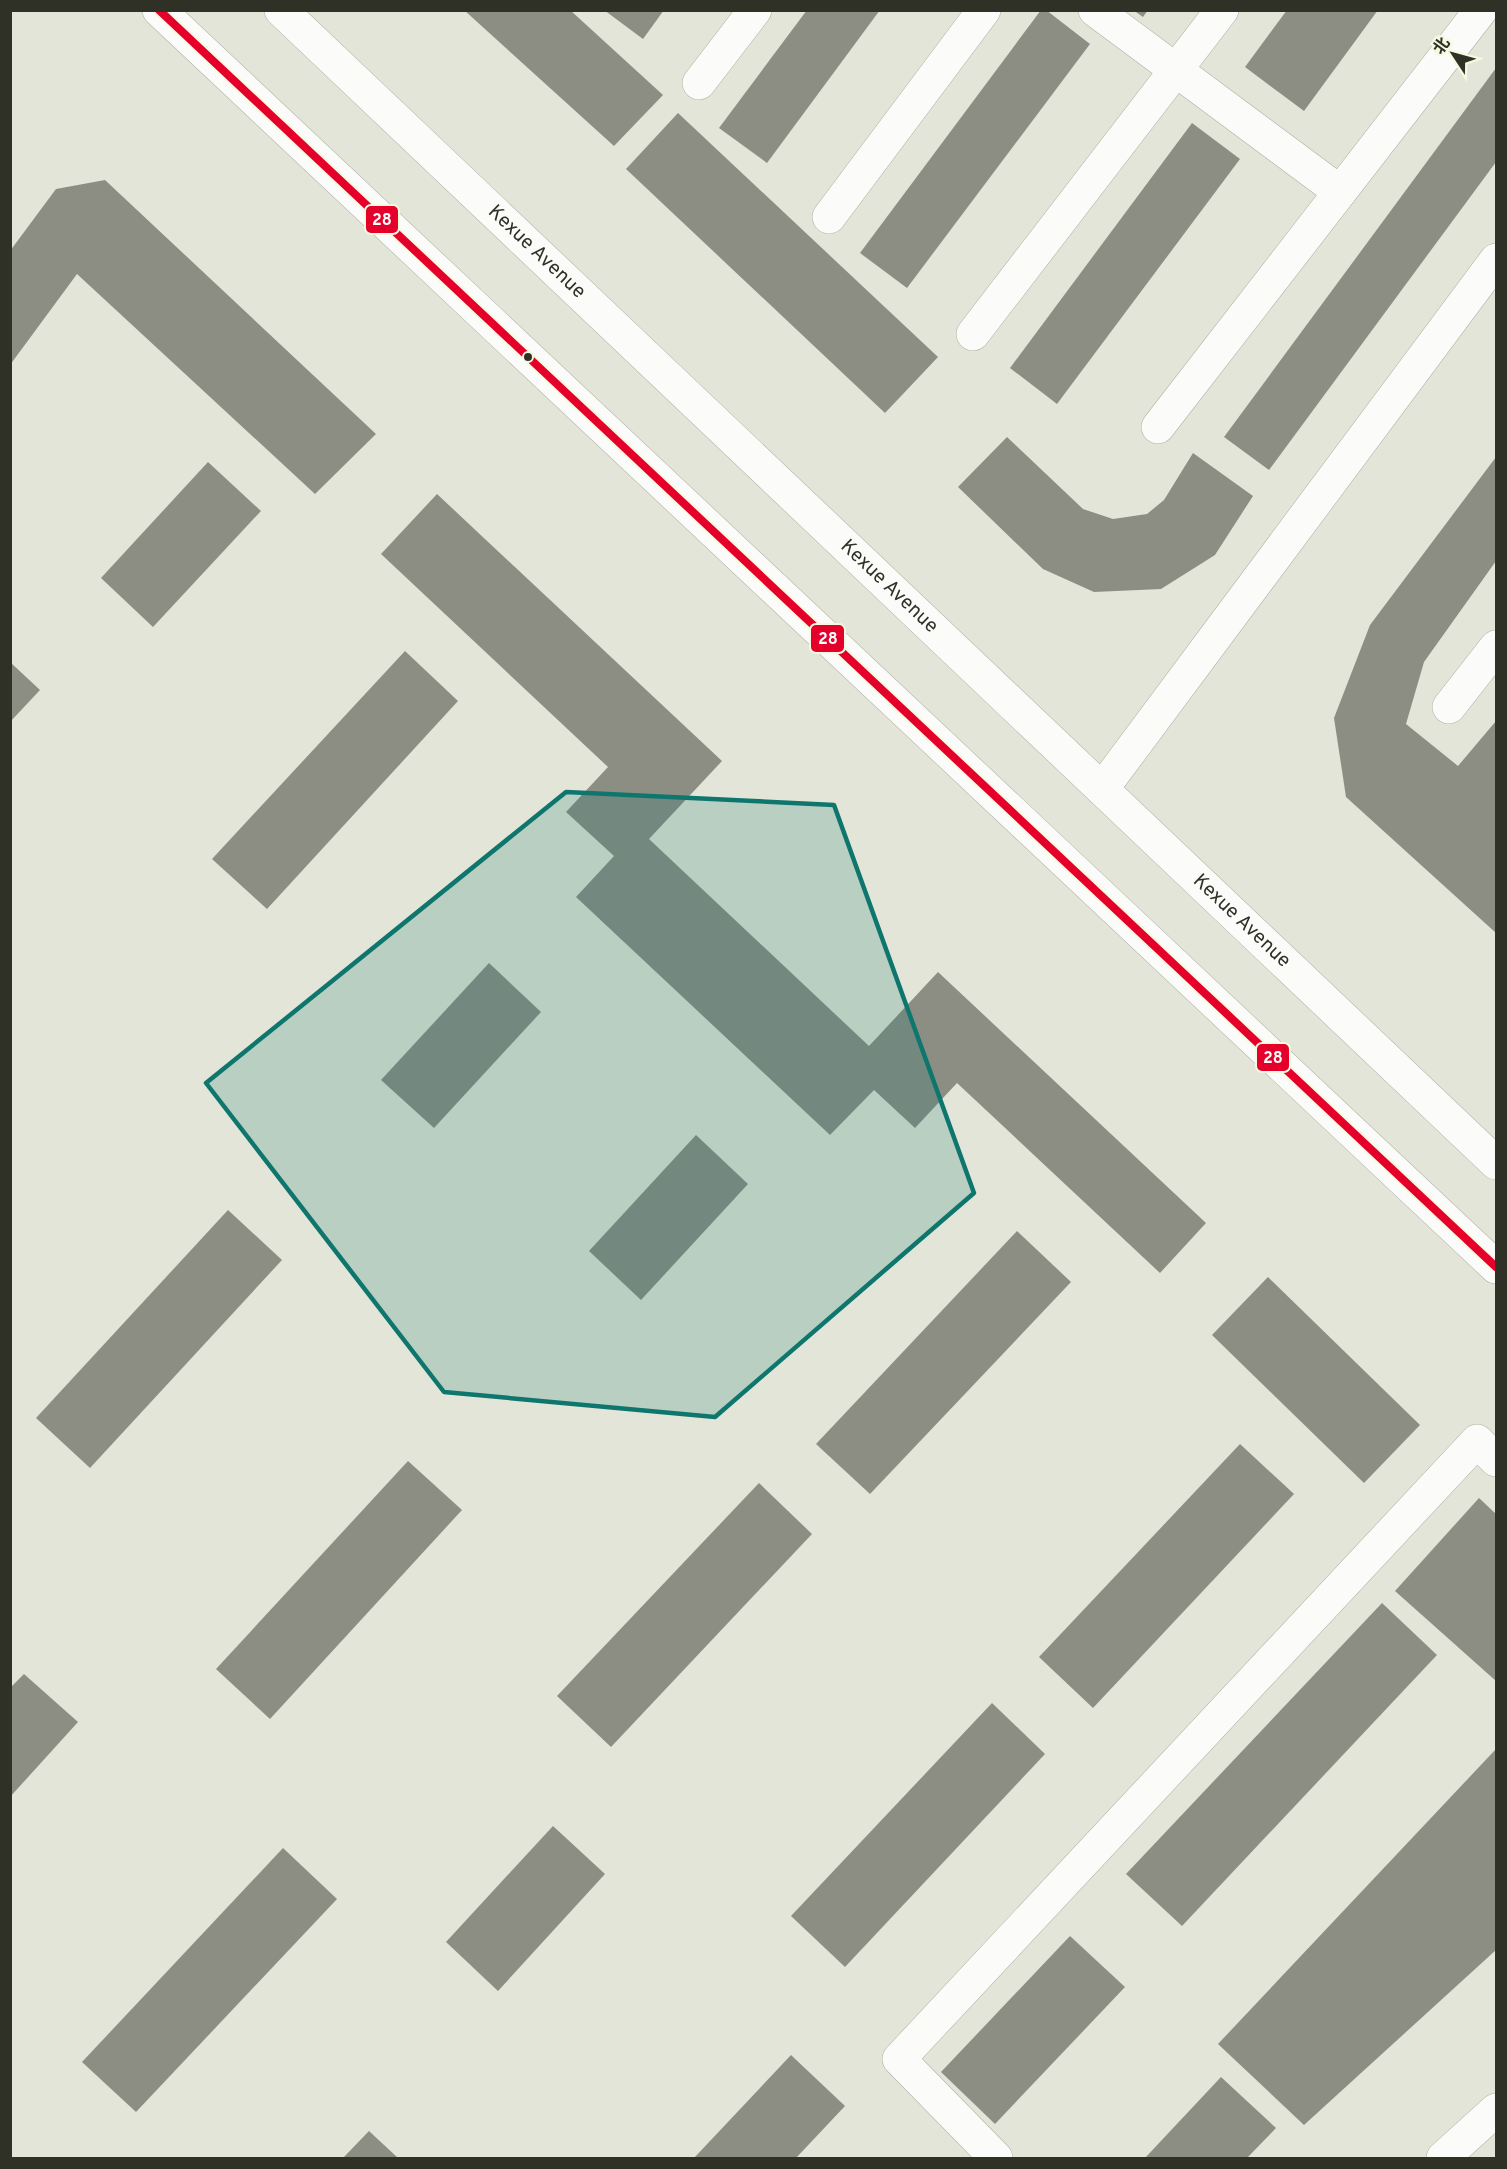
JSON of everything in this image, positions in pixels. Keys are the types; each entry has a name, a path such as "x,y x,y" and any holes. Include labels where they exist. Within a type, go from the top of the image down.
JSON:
{"main road":[{"path":"159,10 1497,1267"},
{"name":"Kexue Avenue","path":"281,10 1102,789 1493,1152"},
{"path":"699,83 755,10"},
{"path":"828,217 984,10"},
{"path":"1095,10 1340,192"},
{"path":"973,334 1222,10"},
{"path":"1158,427 1481,10"},
{"path":"1102,789 1497,260"},
{"path":"1449,707 1497,647"},
{"path":"996,2158 899,2059 1477,1441 1497,1460"},
{"path":"1443,2158 1497,2110"}],"highlighted area":[{"path":"566,792 834,805 974,1193 715,1417 444,1392 206,1083"}],"building":[{"path":"464,10 570,10 663,95 614,146"},
{"path":"604,10 664,10 643,39"},
{"path":"807,10 880,10 767,163 719,128"},
{"path":"1041,10 1046,10 1090,44 907,288 860,253"},
{"path":"1133,10 1148,10 1143,17"},
{"path":"1287,10 1378,10 1304,111 1245,67"},
{"path":"1496,68 1496,162 1269,470 1224,437"},
{"path":"678,113 938,357 885,413 626,169"},
{"path":"1192,123 1240,159 1057,404 1010,368"},
{"path":"105,180 376,434 315,494 77,274 10,365 10,251 56,189"},
{"path":"1007,437 1083,509 1113,519 1147,514 1164,500 1193,453 1253,496 1215,555 1161,589 1094,592 1043,569 958,487"},
{"path":"1496,457 1496,561 1424,662 1406,724 1458,766 1496,721 1496,933 1346,797 1334,718 1370,625"},
{"path":"208,462 261,511 153,627 101,578"},
{"path":"437,494 722,761 649,839 869,1046 938,972 1206,1223 1160,1273 957,1083 915,1128 874,1090 830,1135 576,897 614,856 566,812 608,767 381,554"},
{"path":"405,651 458,701 267,909 212,859"},
{"path":"10,662 40,690 10,722"},
{"path":"489,963 541,1012 434,1128 381,1080"},
{"path":"696,1135 748,1184 641,1300 589,1251"},
{"path":"228,1210 282,1260 90,1468 36,1418"},
{"path":"1017,1231 1071,1282 870,1494 816,1444"},
{"path":"1268,1277 1420,1425 1364,1483 1212,1335"},
{"path":"1240,1444 1294,1494 1093,1708 1039,1657"},
{"path":"408,1461 462,1510 270,1719 216,1669"},
{"path":"759,1483 812,1534 611,1747 557,1696"},
{"path":"1479,1498 1496,1514 1496,1681 1395,1591"},
{"path":"1382,1603 1437,1655 1182,1926 1126,1874"},
{"path":"24,1674 78,1722 10,1797 10,1688"},
{"path":"992,1703 1045,1754 845,1967 791,1916"},
{"path":"1496,1749 1496,1950 1304,2125 1218,2044"},
{"path":"553,1826 605,1874 498,1991 446,1942"},
{"path":"283,1848 337,1899 136,2112 82,2062"},
{"path":"1070,1936 1125,1987 995,2124 941,2072"},
{"path":"791,2055 845,2106 796,2158 694,2158"},
{"path":"1221,2077 1276,2128 1247,2158 1145,2158"},
{"path":"369,2131 398,2158 343,2158"}],"transit line":[{"name":"28","path":"159,10 1496,1267"}]}
